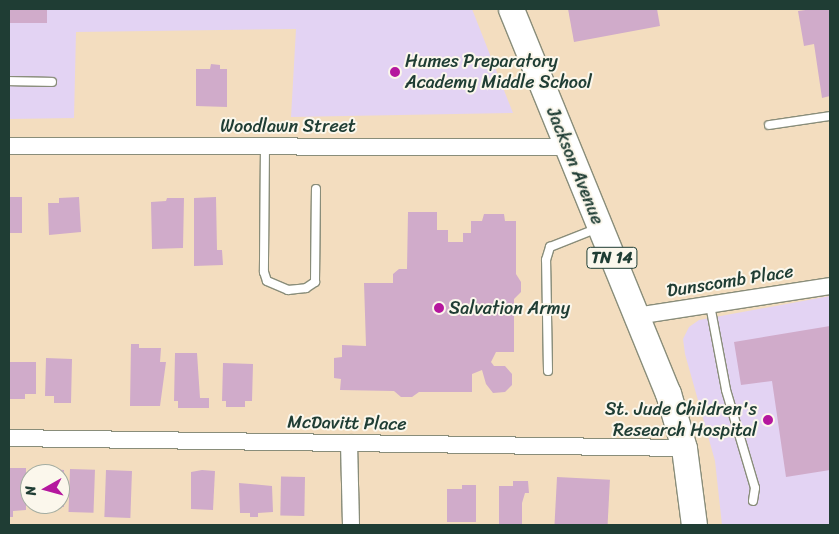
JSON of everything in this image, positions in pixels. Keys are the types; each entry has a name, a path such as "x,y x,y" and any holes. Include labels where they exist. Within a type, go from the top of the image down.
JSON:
{"main road":[{"name":"Jackson Avenue","path":"511,9 668,393 684,448 694,525"}],"street":[{"name":"Woodlawn Street","path":"9,146 567,147"},
{"name":"Dunscomb Place","path":"636,316 830,286"},
{"name":"McDavitt Place","path":"9,438 684,448"},
{"path":"349,443 351,525"}],"lane":[{"path":"9,81 52,82"},
{"path":"769,125 830,116"},
{"path":"265,145 264,272 267,280 288,290 306,288 315,282 316,189"},
{"path":"548,371 546,260 550,247 600,227"},
{"path":"710,305 726,390 755,488 753,501"}],"shaded area":[{"name":"Humes Preparatory Academy Middle School","path":"9,9 472,9 513,113 291,117 296,29 76,32 74,118 9,119"},
{"name":"St. Jude Children's Research Hospital","path":"830,296 830,525 722,525 715,461 685,354 683,339 689,327 699,320"}],"building":[{"path":"9,9 47,9 47,23 9,23"},
{"path":"568,9 657,9 660,26 574,42"},
{"path":"830,9 830,96 822,98 814,44 804,46 798,11"},
{"path":"211,64 220,65 220,69 227,69 227,107 196,106 196,69 210,69"},
{"path":"9,197 22,197 22,233 9,233"},
{"path":"79,197 81,232 49,235 48,203 59,203 59,198"},
{"path":"216,197 217,250 222,250 223,265 194,266 194,198"},
{"path":"167,198 184,198 183,248 152,249 151,202 166,201"},
{"name":"Salvation Army","path":"408,212 437,212 437,230 448,230 448,242 463,242 463,233 471,233 471,221 482,221 484,214 504,214 505,221 516,221 516,274 521,282 521,292 514,299 514,352 496,352 491,362 494,366 505,366 512,374 512,385 505,392 493,393 486,384 482,370 472,374 472,392 419,392 412,397 401,397 394,391 340,390 341,379 334,378 334,358 342,357 342,345 366,346 364,283 393,283 393,274 399,269 407,269"},
{"path":"830,326 830,470 786,477 772,381 741,385 734,342"},
{"path":"131,344 139,344 139,348 161,348 160,362 166,362 160,406 130,406"},
{"path":"175,353 197,353 200,398 209,398 209,408 178,408 178,401 174,401"},
{"path":"46,358 72,359 71,403 54,403 54,396 45,396"},
{"path":"9,362 36,362 36,394 25,394 25,399 9,399"},
{"path":"223,363 253,364 252,401 245,401 245,407 226,407 226,401 222,401"},
{"path":"9,468 20,468 20,510 13,511 13,517 9,517"},
{"path":"70,469 95,470 93,513 70,512"},
{"path":"106,470 132,471 130,518 104,517"},
{"path":"202,470 215,471 213,510 191,509 191,472"},
{"path":"281,477 305,477 304,516 280,516"},
{"path":"557,477 610,480 608,525 554,525"},
{"path":"513,481 528,481 529,493 525,493 522,503 522,525 499,525 499,486 513,486"},
{"path":"239,483 272,486 273,512 258,513 258,517 250,517 250,513 240,513"},
{"path":"462,485 476,485 476,522 447,522 447,489 462,489"}],"place":[{"name":"Humes Preparatory Academy Middle School","path":"395,72"},
{"name":"Salvation Army","path":"439,308"},
{"name":"St. Jude Children's Research Hospital","path":"768,420"}]}
